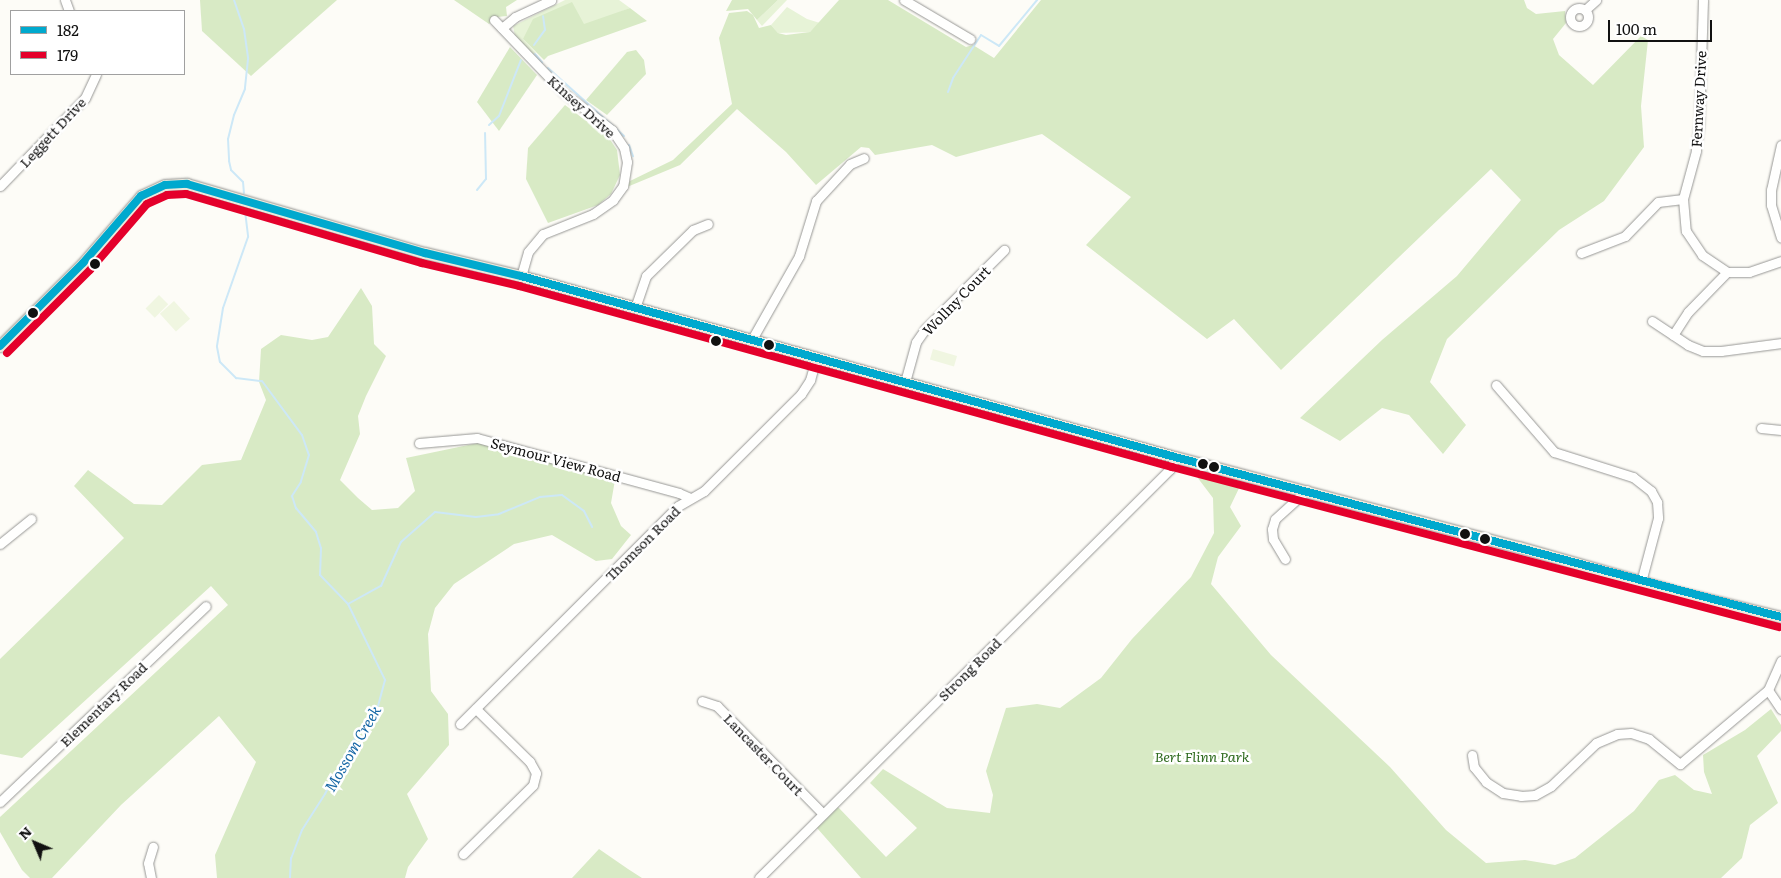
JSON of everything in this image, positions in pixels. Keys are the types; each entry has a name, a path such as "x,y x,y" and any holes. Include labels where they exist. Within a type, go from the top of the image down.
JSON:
{"main road":[{"path":"0,346 83,263 140,196 171,184 197,186 425,253 521,276 1176,457 1307,490 1641,582 1781,617"}],"street":[{"path":"502,28 515,17 551,0"},
{"path":"904,0 970,38"},
{"path":"1585,10 1596,0"},
{"name":"Fernway Drive","path":"1703,0 1699,125 1696,151 1683,199 1684,222 1690,240 1702,255 1727,272"},
{"name":"Kinsey Drive","path":"494,20 564,93 612,130 621,142 627,162 623,186 613,200 593,214 542,234 528,252 521,276"},
{"name":"Leggett Drive","path":"0,186 85,98 96,75"},
{"path":"1781,145 1771,197 1781,238"},
{"path":"751,341 799,256 816,201 850,164 864,158"},
{"path":"1581,253 1624,236 1658,202 1683,199"},
{"path":"634,308 646,276 693,230 708,224"},
{"name":"Wollny Court","path":"905,382 916,342 925,329 1004,250"},
{"path":"1673,335 1688,312 1727,272 1755,271 1781,261"},
{"path":"1652,321 1692,347 1710,352 1781,343"},
{"name":"Thomson Road","path":"460,724 690,498 704,491 801,394 810,380 816,359"},
{"path":"1496,385 1554,452 1633,477 1650,489 1657,502 1658,518 1641,582"},
{"path":"1761,428 1781,430"},
{"name":"Seymour View Road","path":"419,443 477,438 679,493 690,498"},
{"name":"Strong Road","path":"759,878 1170,469 1176,457"},
{"path":"1285,558 1273,539 1272,529 1276,519 1307,490"},
{"path":"0,544 31,519"},
{"name":"Elementary Road","path":"0,802 206,606"},
{"path":"1472,755 1474,767 1486,782 1503,793 1521,796 1535,795 1551,786 1596,743 1617,734 1631,734 1649,739 1680,764 1768,690 1781,661"},
{"path":"1768,690 1781,709"},
{"name":"Lancaster Court","path":"702,701 718,706 823,814"},
{"path":"463,854 533,785 536,773 530,762 476,709"},
{"path":"151,878 148,863 153,847"}],"green space":[{"path":"200,0 337,0 251,76 202,31"},
{"path":"454,0 517,0 506,7 507,16 497,17 489,24"},
{"path":"565,0 619,0 630,8 593,23 523,39 536,53 533,55 515,36 513,26"},
{"path":"732,0 778,0 757,20 748,9 726,11"},
{"path":"778,0 787,0 762,26 757,20"},
{"path":"839,0 888,0 966,47 973,45 994,58 1041,0 1524,0 1527,8 1536,14 1565,11 1566,23 1553,39 1559,55 1593,85 1641,36 1648,40 1641,106 1644,147 1604,201 1559,230 1447,339 1430,382 1466,425 1443,454 1409,415 1382,408 1340,441 1300,418 1382,340 1457,276 1521,200 1491,169 1281,370 1234,319 1207,339 1086,245 1131,197 1042,134 956,157 932,145 875,155 869,148 861,147 816,185 786,152 737,109 680,165 627,187 630,181 673,160 732,104 719,38 729,13 747,11 753,15 759,28 771,25 778,33 786,35 810,32"},
{"path":"572,2 584,24 630,8 647,21 548,56 544,60 523,39 533,19"},
{"path":"787,7 807,19 820,23 810,32 778,33 771,25"},
{"path":"510,47 537,75 499,131 477,102"},
{"path":"636,50 644,60 646,74 607,115 586,100 627,52"},
{"path":"565,105 609,138 617,150 620,175 611,194 598,205 548,223 526,179 528,148"},
{"path":"361,288 372,306 374,344 386,356 358,416 360,434 340,480 358,498 372,510 398,508 415,491 406,458 478,443 615,480 611,503 621,526 631,535 612,559 596,561 552,535 514,544 454,584 435,608 428,634 431,691 448,714 449,745 407,794 428,839 408,867 405,878 217,878 215,855 256,762 219,716 121,805 52,878 30,878 22,870 0,832 0,817 228,605 211,586 22,758 0,754 0,659 124,538 74,486 88,470 134,504 162,505 202,465 241,460 266,400 259,382 261,349 281,335 312,340 328,337"},
{"path":"159,295 168,304 155,318 146,308"},
{"path":"174,301 190,319 176,332 160,314"},
{"path":"933,349 957,356 954,366 930,360"},
{"name":"Bert Flinn Park","path":"1191,469 1242,482 1230,507 1241,526 1218,557 1211,584 1271,655 1390,767 1446,830 1486,863 1525,860 1555,865 1575,858 1634,811 1659,780 1675,775 1694,790 1712,794 1704,772 1703,755 1745,730 1771,709 1781,725 1781,731 1757,756 1778,803 1750,825 1742,858 1721,878 861,878 817,828 838,807 886,857 917,828 870,783 883,769 947,808 990,813 993,795 986,771 1006,708 1037,704 1060,708 1101,678 1132,639 1191,577 1214,533 1213,498"},
{"path":"599,849 628,869 642,878 572,878"}],"waterway":[{"name":"Mossom Creek","path":"234,0 244,29 248,59 245,89 234,115 228,139 229,161 231,170 243,182 244,193"},
{"path":"948,92 953,78 981,35 999,46 1037,0"},
{"path":"534,45 545,30 543,16"},
{"path":"535,54 542,62"},
{"path":"489,125 499,116 521,60"},
{"path":"548,68 624,136"},
{"path":"477,190 486,179 485,133"},
{"path":"629,145 633,156"},
{"name":"Mossom Creek","path":"245,211 248,237 223,308 217,347 220,362 236,378 262,381 302,435 309,455 301,482 292,496 296,508 316,532 321,548 320,575 348,604 385,680 378,707 351,744 325,794 302,830 291,858 290,878"},
{"path":"348,604 381,586 401,542 435,512 476,517 499,514 540,497 562,495 584,511 592,527"}],"transit line":[{"name":"182","path":"0,346 83,263 141,196 165,185 187,184 425,253 521,276 1175,457 1781,617"},
{"name":"179","path":"7,353 90,270 147,204 167,195 186,194 422,263 519,286 1172,467 1779,627"}]}
